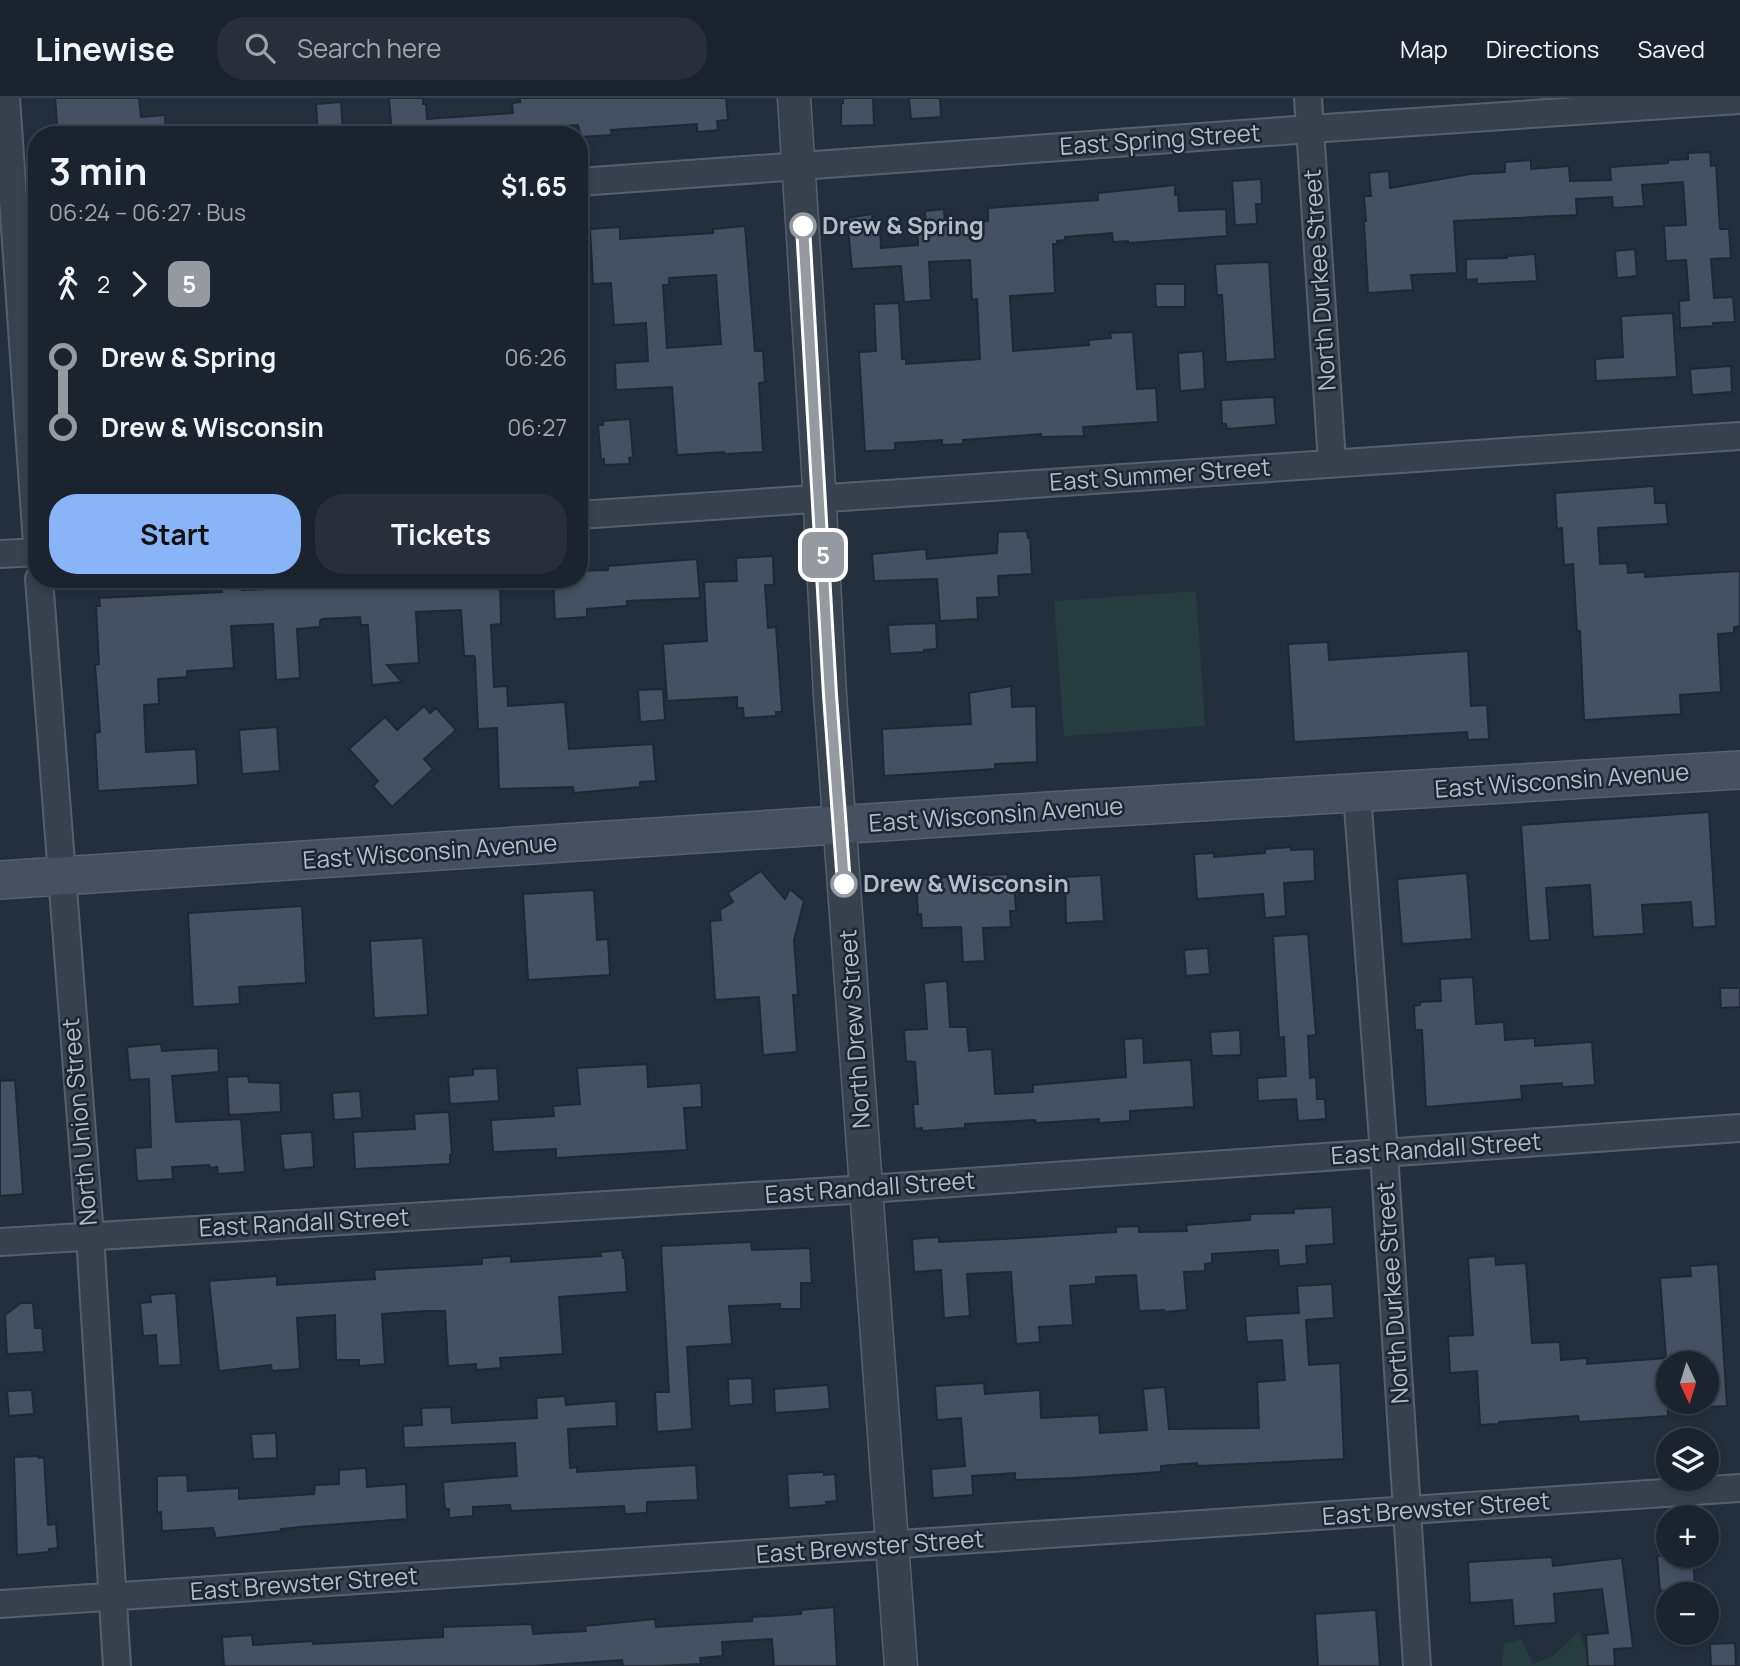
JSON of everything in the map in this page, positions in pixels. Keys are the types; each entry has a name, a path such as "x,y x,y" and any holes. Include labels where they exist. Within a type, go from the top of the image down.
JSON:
{"main road":[{"name":"East Wisconsin Avenue","path":"0,880 840,824 1740,770"}],"street":[{"path":"6,98 28,400"},
{"name":"North Drew Street","path":"794,98 840,824 901,1666"},
{"name":"North Durkee Street","path":"1308,98 1332,462"},
{"name":"East Spring Street","path":"588,181 1740,100"},
{"name":"East Summer Street","path":"588,515 1332,462 1740,436"},
{"path":"0,554 28,552"},
{"name":"North Union Street","path":"40,588 90,1236 117,1666"},
{"name":"North Durkee Street","path":"1357,794 1384,1153 1417,1666"},
{"name":"East Randall Street","path":"0,1242 867,1189 1740,1128"},
{"name":"East Brewster Street","path":"0,1604 1740,1488"}],"green space":[{"path":"1196,591 1205,726 1064,736 1054,601"},
{"path":"1579,1631 1587,1653 1608,1666 1502,1666 1504,1644 1521,1639 1533,1664 1553,1656"}],"building":[{"path":"55,98 139,98 141,117 165,115 166,126 57,126"},
{"path":"389,98 423,98 427,119 513,113 512,103 520,102 520,98 726,98 728,120 717,121 718,130 697,132 697,124 611,130 612,135 588,137 588,126 578,125 391,126"},
{"path":"843,98 873,98 874,125 841,126"},
{"path":"909,98 940,98 941,117 911,119"},
{"path":"341,102 342,126 317,126 316,104"},
{"path":"1710,152 1711,166 1716,165 1720,229 1729,229 1731,258 1711,259 1714,298 1733,297 1735,322 1680,328 1679,301 1689,300 1686,260 1666,261 1664,226 1686,225 1683,182 1642,185 1644,206 1613,208 1612,197 1576,199 1577,215 1454,221 1457,273 1411,275 1413,290 1368,293 1364,196 1371,196 1369,173 1389,171 1390,188 1470,174 1505,172 1505,162 1531,160 1531,169 1569,166 1570,181 1611,180 1610,167 1668,163 1668,160 1688,159 1688,153"},
{"path":"1261,179 1262,204 1256,204 1257,224 1235,225 1232,181"},
{"path":"1175,185 1179,211 1226,209 1227,236 1128,243 1113,242 1112,233 1065,237 1065,240 1053,244 1055,293 1010,296 1013,351 1089,345 1088,340 1111,338 1110,333 1133,332 1137,389 1156,388 1158,422 1083,427 1084,436 1041,437 1041,434 963,440 963,444 942,445 942,440 895,443 895,450 865,451 859,352 876,351 874,304 899,303 902,359 906,359 906,364 980,359 977,299 972,300 970,260 929,262 931,300 904,302 901,266 852,269 847,218 872,214 873,228 880,227 881,248 918,245 917,224 926,224 925,211 944,209 945,224 988,221 988,208 1098,200 1098,193"},
{"path":"745,226 755,351 763,351 765,382 759,383 763,452 677,455 672,387 616,390 615,363 648,361 646,323 614,325 611,283 593,284 590,229 620,227 620,239 713,233 713,229","holes":["716,275 721,344 667,348 663,285 669,285 669,278"]},
{"path":"1635,249 1637,276 1617,278 1615,251"},
{"path":"1535,254 1537,281 1477,284 1477,279 1466,280 1466,259"},
{"path":"1269,262 1275,359 1226,362 1222,295 1217,295 1215,264"},
{"path":"1155,284 1185,284 1185,307 1156,307"},
{"path":"1673,313 1677,377 1596,381 1595,359 1623,357 1621,316"},
{"path":"1203,351 1205,389 1180,391 1178,353"},
{"path":"1731,366 1732,392 1692,395 1690,369"},
{"path":"1274,397 1276,425 1227,429 1226,424 1222,424 1221,400"},
{"path":"630,419 633,457 629,458 630,464 604,465 604,459 601,460 598,425 603,425 603,421"},
{"path":"1654,486 1655,503 1666,503 1668,524 1598,528 1600,564 1627,563 1628,573 1645,572 1645,577 1740,571 1740,626 1734,627 1734,633 1718,634 1721,692 1680,695 1681,714 1584,720 1580,631 1577,631 1573,564 1564,565 1562,528 1557,529 1555,493"},
{"path":"1027,531 1030,538 1032,574 998,576 999,597 977,598 978,619 940,621 937,579 874,581 872,554 926,549 927,559 997,553 998,532"},
{"path":"773,556 774,585 765,585 768,628 776,627 782,712 776,712 776,716 744,718 743,708 737,708 737,697 667,701 663,644 707,641 704,582 737,581 736,558"},
{"path":"697,559 700,598 627,601 627,606 587,609 587,617 555,619 553,588 588,588 588,571 608,570 608,566"},
{"path":"222,588 500,588 501,624 491,625 494,687 507,686 508,706 565,702 569,749 653,744 656,781 640,782 640,787 574,793 573,787 499,789 497,728 478,729 475,659 474,656 464,656 461,610 416,612 419,663 387,665 402,682 372,685 368,625 361,625 360,617 322,619 320,627 297,629 300,678 276,680 273,624 231,626 234,668 187,671 187,677 158,679 159,704 144,705 146,752 196,749 198,785 98,791 95,733 100,732 95,665 99,664 96,606 100,606 99,598 222,592"},
{"path":"936,623 937,649 890,654 888,625"},
{"path":"1328,642 1329,660 1468,651 1471,706 1487,705 1489,739 1468,740 1467,732 1294,742 1288,644"},
{"path":"1011,686 1012,707 1036,706 1037,762 995,764 995,769 884,776 882,729 971,724 969,693"},
{"path":"663,689 665,720 640,722 638,690"},
{"path":"424,706 430,713 436,708 456,730 424,759 433,769 392,807 373,786 378,781 349,749 385,717 397,730"},
{"path":"277,727 280,771 242,774 239,730"},
{"path":"1709,812 1716,926 1693,928 1691,902 1642,905 1644,934 1593,937 1590,885 1546,888 1550,940 1529,941 1521,825"},
{"path":"1291,847 1291,850 1314,849 1315,881 1284,883 1286,916 1265,918 1263,894 1197,899 1194,854 1214,853 1214,857 1265,853 1265,849"},
{"path":"761,871 785,899 790,889 804,901 794,940 798,995 793,995 797,1052 763,1055 759,997 715,1000 710,921 721,920 720,910 733,902 728,893"},
{"path":"1467,873 1472,939 1402,944 1397,879"},
{"path":"1008,874 1008,882 1014,881 1016,911 1010,911 1011,927 983,928 985,961 963,962 961,927 922,928 921,914 918,915 916,879"},
{"path":"1101,875 1104,921 1066,923 1065,877"},
{"path":"594,890 597,940 608,939 610,975 528,980 523,894"},
{"path":"302,906 306,983 239,987 240,1004 193,1007 188,913"},
{"path":"1308,934 1316,1035 1308,1036 1310,1078 1316,1077 1317,1099 1325,1099 1326,1119 1298,1121 1296,1099 1258,1101 1257,1078 1286,1076 1284,1037 1279,1038 1273,936"},
{"path":"423,938 428,1015 374,1018 370,941"},
{"path":"1208,948 1210,974 1186,976 1184,950"},
{"path":"1473,977 1476,1024 1504,1022 1505,1040 1535,1038 1535,1046 1592,1042 1595,1085 1562,1087 1562,1083 1521,1086 1522,1099 1426,1107 1422,1030 1415,1030 1414,1006 1420,1005 1420,1002 1441,1001 1440,979"},
{"path":"947,981 950,1027 967,1027 969,1051 992,1049 995,1094 1033,1092 1033,1085 1126,1077 1124,1039 1143,1038 1144,1063 1191,1060 1194,1107 1130,1111 1130,1121 1099,1123 1099,1119 1036,1123 1035,1120 965,1124 965,1128 922,1131 922,1128 915,1129 913,1104 918,1104 915,1062 906,1061 904,1030 927,1029 924,983"},
{"path":"1720,988 1740,988 1740,1007 1721,1008"},
{"path":"1240,1030 1241,1055 1212,1056 1210,1032"},
{"path":"161,1044 162,1051 218,1048 219,1072 172,1076 176,1122 241,1119 245,1172 218,1174 217,1167 210,1168 209,1165 172,1167 173,1179 137,1181 135,1148 151,1147 149,1079 130,1080 127,1047"},
{"path":"647,1064 648,1087 701,1083 702,1107 684,1108 687,1150 556,1158 556,1149 493,1152 491,1120 554,1116 553,1106 580,1104 577,1068"},
{"path":"497,1068 499,1101 450,1104 448,1077 473,1075 473,1069"},
{"path":"248,1076 249,1082 280,1083 281,1112 229,1115 227,1077"},
{"path":"15,1080 23,1194 0,1196 0,1081"},
{"path":"360,1091 362,1118 334,1120 332,1093"},
{"path":"449,1112 452,1155 450,1164 355,1169 353,1132 415,1129 414,1114"},
{"path":"312,1132 314,1167 284,1170 280,1134"},
{"path":"1332,1207 1334,1244 1306,1246 1307,1264 1279,1266 1278,1250 1212,1254 1212,1263 1205,1264 1205,1271 1184,1272 1187,1310 1164,1312 1139,1311 1136,1275 1096,1277 1096,1284 1070,1286 1073,1325 1039,1327 1040,1342 1016,1344 1011,1272 967,1274 970,1316 944,1318 941,1270 914,1272 912,1239 939,1237 939,1242 1021,1238 1116,1232 1116,1227 1139,1226 1139,1232 1187,1231 1186,1225 1250,1220 1250,1214 1294,1213 1294,1209"},
{"path":"751,1242 752,1250 810,1248 812,1283 801,1283 801,1309 780,1309 780,1304 729,1306 732,1344 687,1347 692,1429 657,1432 655,1392 669,1392 661,1246"},
{"path":"622,1250 627,1292 559,1297 563,1354 500,1358 501,1368 476,1370 476,1364 448,1366 445,1311 424,1311 382,1314 385,1364 359,1366 359,1360 336,1360 335,1315 297,1318 300,1369 272,1371 271,1365 219,1371 209,1281 277,1276 277,1285 375,1279 374,1270 482,1264 482,1258 511,1256 511,1262 601,1256 600,1252"},
{"path":"1495,1256 1496,1265 1526,1263 1532,1343 1560,1342 1561,1360 1587,1358 1587,1364 1656,1359 1656,1414 1668,1416 1579,1422 1578,1416 1480,1425 1477,1371 1450,1373 1448,1336 1473,1335 1468,1258"},
{"path":"1718,1264 1727,1406 1719,1406 1719,1351 1665,1351 1660,1278 1691,1276 1690,1266"},
{"path":"1332,1284 1334,1318 1306,1320 1309,1365 1340,1363 1344,1459 1198,1466 1197,1463 1161,1466 1161,1472 1073,1478 1015,1480 1015,1473 972,1476 973,1495 933,1498 931,1469 965,1466 961,1418 937,1420 935,1386 984,1383 985,1394 1040,1390 1041,1418 1099,1415 1100,1433 1147,1430 1143,1389 1165,1387 1169,1429 1259,1428 1257,1382 1285,1380 1282,1340 1247,1342 1245,1316 1299,1313 1297,1286"},
{"path":"176,1293 181,1365 158,1366 156,1335 143,1336 140,1303 151,1302 150,1295"},
{"path":"21,1303 33,1303 35,1328 42,1328 44,1352 7,1354 5,1315"},
{"path":"752,1378 753,1404 729,1406 728,1379"},
{"path":"828,1385 830,1409 775,1413 774,1389"},
{"path":"32,1390 34,1414 9,1416 7,1391"},
{"path":"565,1396 566,1405 616,1401 617,1426 568,1429 570,1468 577,1467 577,1472 696,1465 698,1500 647,1502 647,1513 625,1514 624,1506 511,1511 510,1505 473,1507 473,1516 449,1518 449,1509 445,1509 443,1482 517,1476 515,1443 404,1448 403,1426 422,1425 421,1408 451,1407 452,1423 537,1418 536,1398"},
{"path":"276,1433 277,1458 253,1459 251,1434"},
{"path":"14,1457 44,1457 48,1525 56,1524 58,1548 49,1549 49,1552 17,1555"},
{"path":"366,1468 367,1487 406,1484 407,1519 299,1527 216,1538 213,1528 162,1531 161,1512 157,1513 157,1476 187,1475 188,1491 239,1488 239,1499 314,1494 315,1485 339,1484 339,1470"},
{"path":"824,1472 824,1475 835,1474 837,1501 826,1502 827,1505 789,1508 787,1474"},
{"path":"1552,1557 1553,1566 1622,1558 1633,1648 1614,1649 1615,1666 1588,1666 1586,1635 1608,1633 1602,1589 1554,1594 1556,1623 1514,1626 1512,1600 1470,1603 1468,1562"},
{"path":"1658,1568 1694,1568 1695,1582 1659,1582"},
{"path":"834,1607 837,1666 774,1666 772,1639 722,1642 723,1656 700,1658 701,1664 623,1666 622,1660 534,1666 224,1666 222,1637 252,1635 253,1645 313,1641 313,1644 443,1637 443,1627 532,1624 533,1634 586,1631 585,1626 655,1619 656,1627 752,1621 752,1617 801,1614 801,1610"},
{"path":"1376,1610 1380,1666 1318,1666 1315,1614"},
{"path":"1735,1643 1736,1666 1711,1666 1710,1645"}],"bus line":[{"name":"5","path":"803,226 830,695 844,884"}],"place":[{"name":"Drew & Spring","path":"803,226"},
{"name":"Drew & Wisconsin","path":"844,884"}]}
